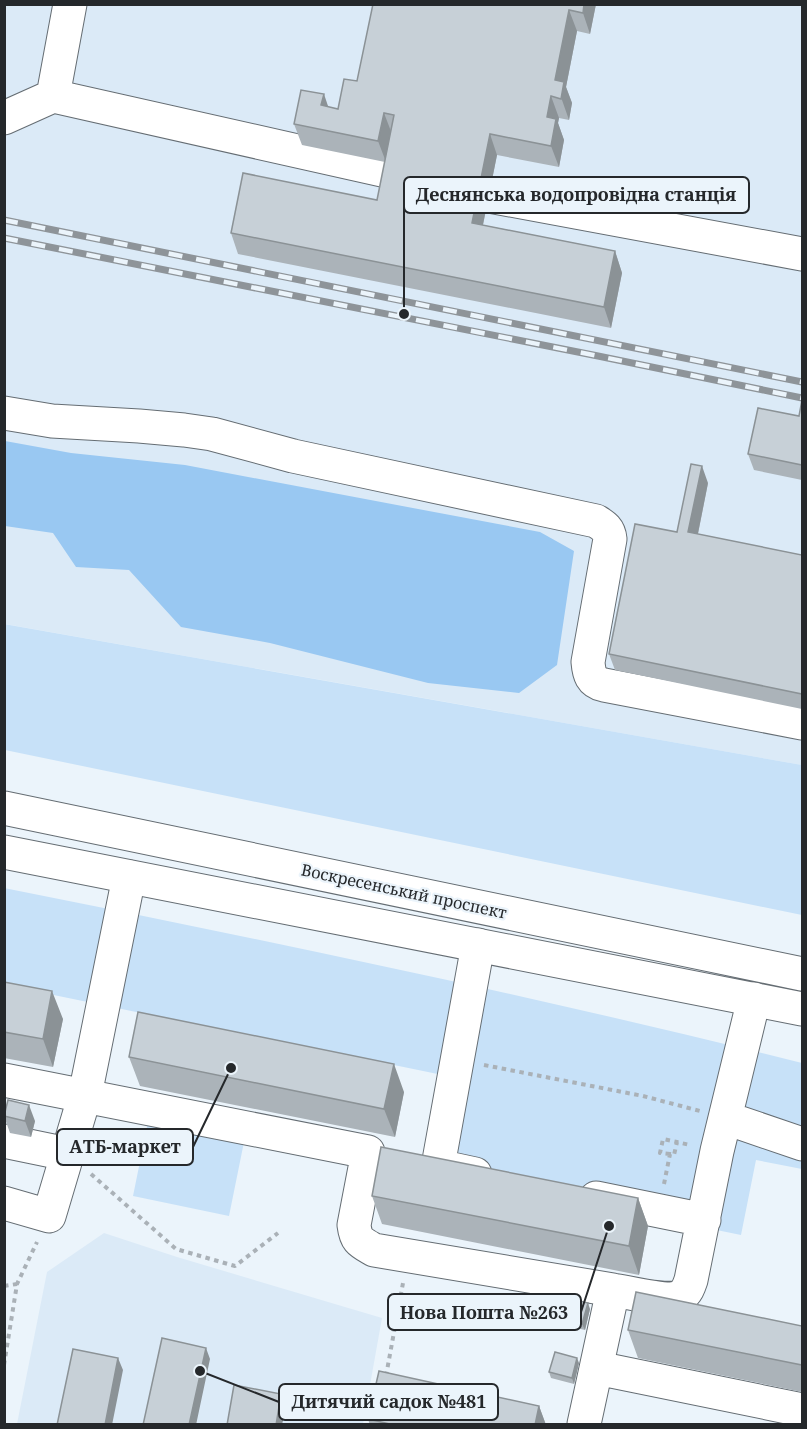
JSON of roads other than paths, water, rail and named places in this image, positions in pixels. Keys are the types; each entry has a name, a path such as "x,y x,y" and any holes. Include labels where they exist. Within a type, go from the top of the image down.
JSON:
{"main road":[{"path":"53,96 70,4"},
{"path":"4,118 53,96 394,172"},
{"path":"489,196 802,254"},
{"path":"4,413 52,421 139,426 212,434 293,456 596,521 605,526 610,539 588,662 592,679 598,684 802,723"},
{"name":"Воскресенський проспект","path":"4,808 802,974"},
{"path":"4,852 802,1009"},
{"path":"4,1203 49,1216 85,1095 129,877"},
{"path":"478,945 438,1166 507,1180"},
{"path":"4,1080 368,1152 354,1225 356,1237 362,1244 374,1250 667,1299 679,1297 687,1290 691,1280 717,1151 754,999"},
{"path":"726,1118 802,1144"},
{"path":"4,1141 68,1154"},
{"path":"565,1192 704,1220"},
{"path":"585,1425 613,1290"},
{"path":"597,1368 802,1410"}],"railway":[{"path":"4,220 802,382"},
{"path":"4,238 802,398"}],"place":[{"name":"Деснянська водопровідна станція","path":"404,314"},
{"name":"АТБ-маркет","path":"231,1068"},
{"name":"Нова Пошта №263","path":"609,1226"},
{"name":"Дитячий садок №481","path":"200,1371"}]}
